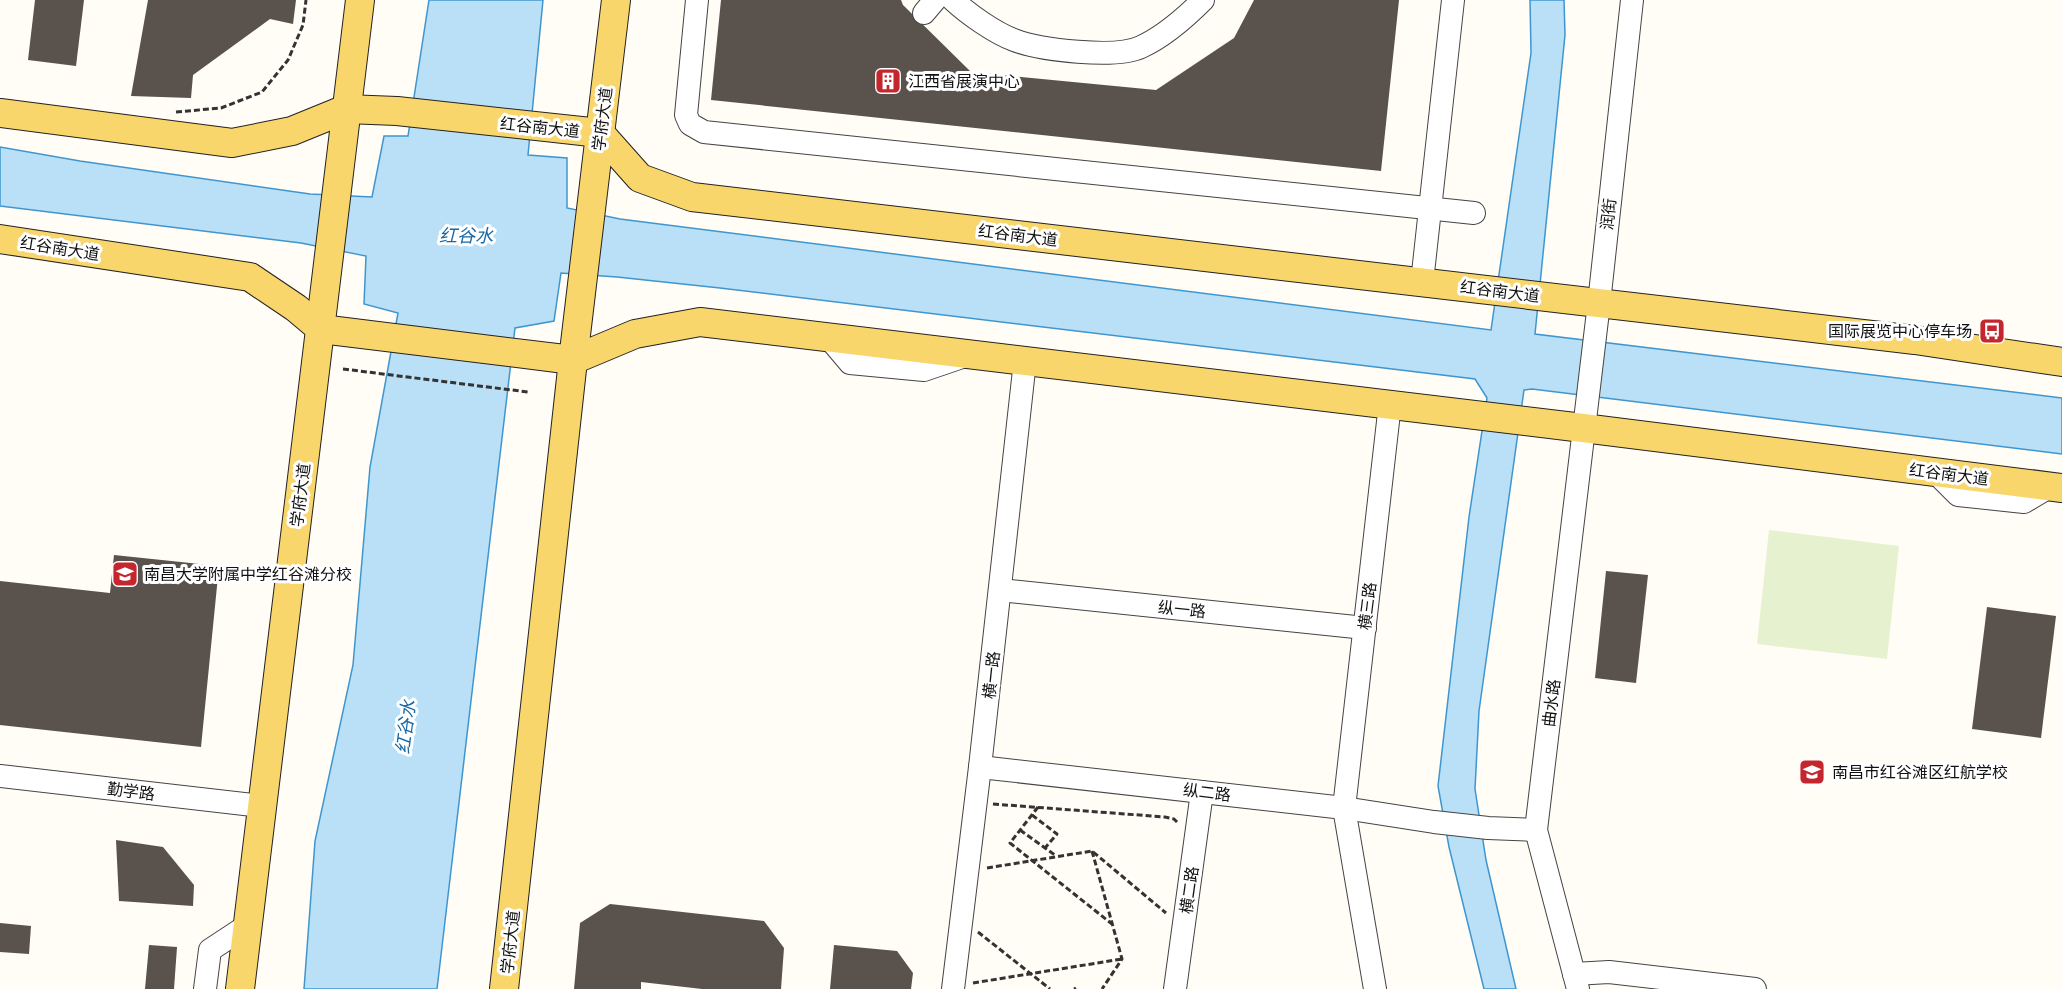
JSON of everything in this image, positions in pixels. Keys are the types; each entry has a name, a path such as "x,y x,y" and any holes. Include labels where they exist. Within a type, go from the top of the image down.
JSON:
{"main road":[{"name":"学府大道","path":"241,978 360,0"},
{"name":"学府大道","path":"504,989 573,360 616,0"},
{"name":"红谷南大道","path":"0,113 232,143 292,131 346,109 397,111 600,133 640,178 692,197 1915,340 2062,362"},
{"name":"红谷南大道","path":"0,239 250,277 296,308 321,329"},
{"name":"红谷南大道","path":"573,360 635,334 700,322 1522,421 1583,426 2056,487"},
{"path":"321,329 573,360"}],"street":[{"path":"697,0 686,115 690,124 704,132 1474,213"},
{"path":"953,0 967,13 1014,40 1061,51 1115,52 1140,48 1164,33 1203,0"},
{"path":"1422,282 1453,0"},
{"name":"润街","path":"1583,426 1599,304 1632,0"},
{"name":"横一路","path":"953,988 1025,361"},
{"name":"横三路","path":"1375,989 1344,808 1390,404"},
{"name":"曲水路","path":"1576,981 1536,830 1583,426"},
{"name":"纵一路","path":"1000,590 1365,628"},
{"name":"纵二路","path":"980,766 1344,808 1434,822 1536,830"},
{"name":"勤学路","path":"0,776 262,806"},
{"name":"横二路","path":"1175,989 1202,792"},
{"path":"205,989 210,950 248,925"},
{"path":"1576,981 1609,972 1755,989"},
{"path":"224,989 241,978"}],"path":[{"path":"168,112 192,112 220,108 262,92 288,60 303,25 306,0"},
{"path":"343,369 528,392"},
{"path":"985,810 993,804 1166,817 1179,822 1177,834"},
{"path":"1038,807 1010,843 1112,924"},
{"path":"1032,815 1057,834 1045,848"},
{"path":"1020,830 1056,856"},
{"path":"968,872 1092,851 1168,914 1169,903"},
{"path":"1092,851 1122,959 1102,989"},
{"path":"973,928 1050,989"},
{"path":"953,988 1122,959"}],"green space":[{"path":"1769,530 1899,546 1887,659 1757,644"}],"water":[{"name":"红谷水","path":"429,0 543,0 528,155 567,158 567,208 620,219 1491,330 1531,53 1530,0 1564,0 1565,35 1535,334 2062,398 2062,454 1532,389 1524,390 1479,711 1475,789 1486,860 1516,989 1484,989 1449,847 1438,786 1469,517 1487,398 1475,379 720,288 561,273 554,321 515,328 437,989 304,989 315,841 353,665 370,467 398,313 364,304 366,256 301,243 0,206 0,147 80,161 310,194 372,197 384,136 408,136"}],"building":[{"path":"35,0 84,0 76,66 28,60"},
{"path":"148,0 296,0 293,24 270,19 193,75 191,98 131,96"},
{"name":"江西省展演中心","path":"721,0 901,0 903,5 971,72 1156,90 1234,38 1254,0 1399,0 1381,171 711,100"},
{"path":"114,555 219,566 201,747 0,725 0,581 110,593"},
{"path":"1606,571 1648,575 1636,683 1595,678"},
{"path":"1987,607 2056,616 2041,738 1972,729"},
{"path":"116,840 163,847 194,885 193,906 119,901"},
{"path":"610,904 764,921 784,948 781,989 702,989 641,982 641,989 574,989 580,923"},
{"path":"0,923 31,926 29,954 0,952"},
{"path":"149,945 177,947 174,989 145,989"},
{"path":"834,945 897,951 913,973 911,989 830,989"}],"place":[{"name":"江西省展演中心","path":"888,81"},
{"name":"国际展览中心停车场","path":"1992,331"},
{"name":"南昌大学附属中学红谷滩分校","path":"125,574"},
{"name":"南昌市红谷滩区红航学校","path":"1812,772"}]}
